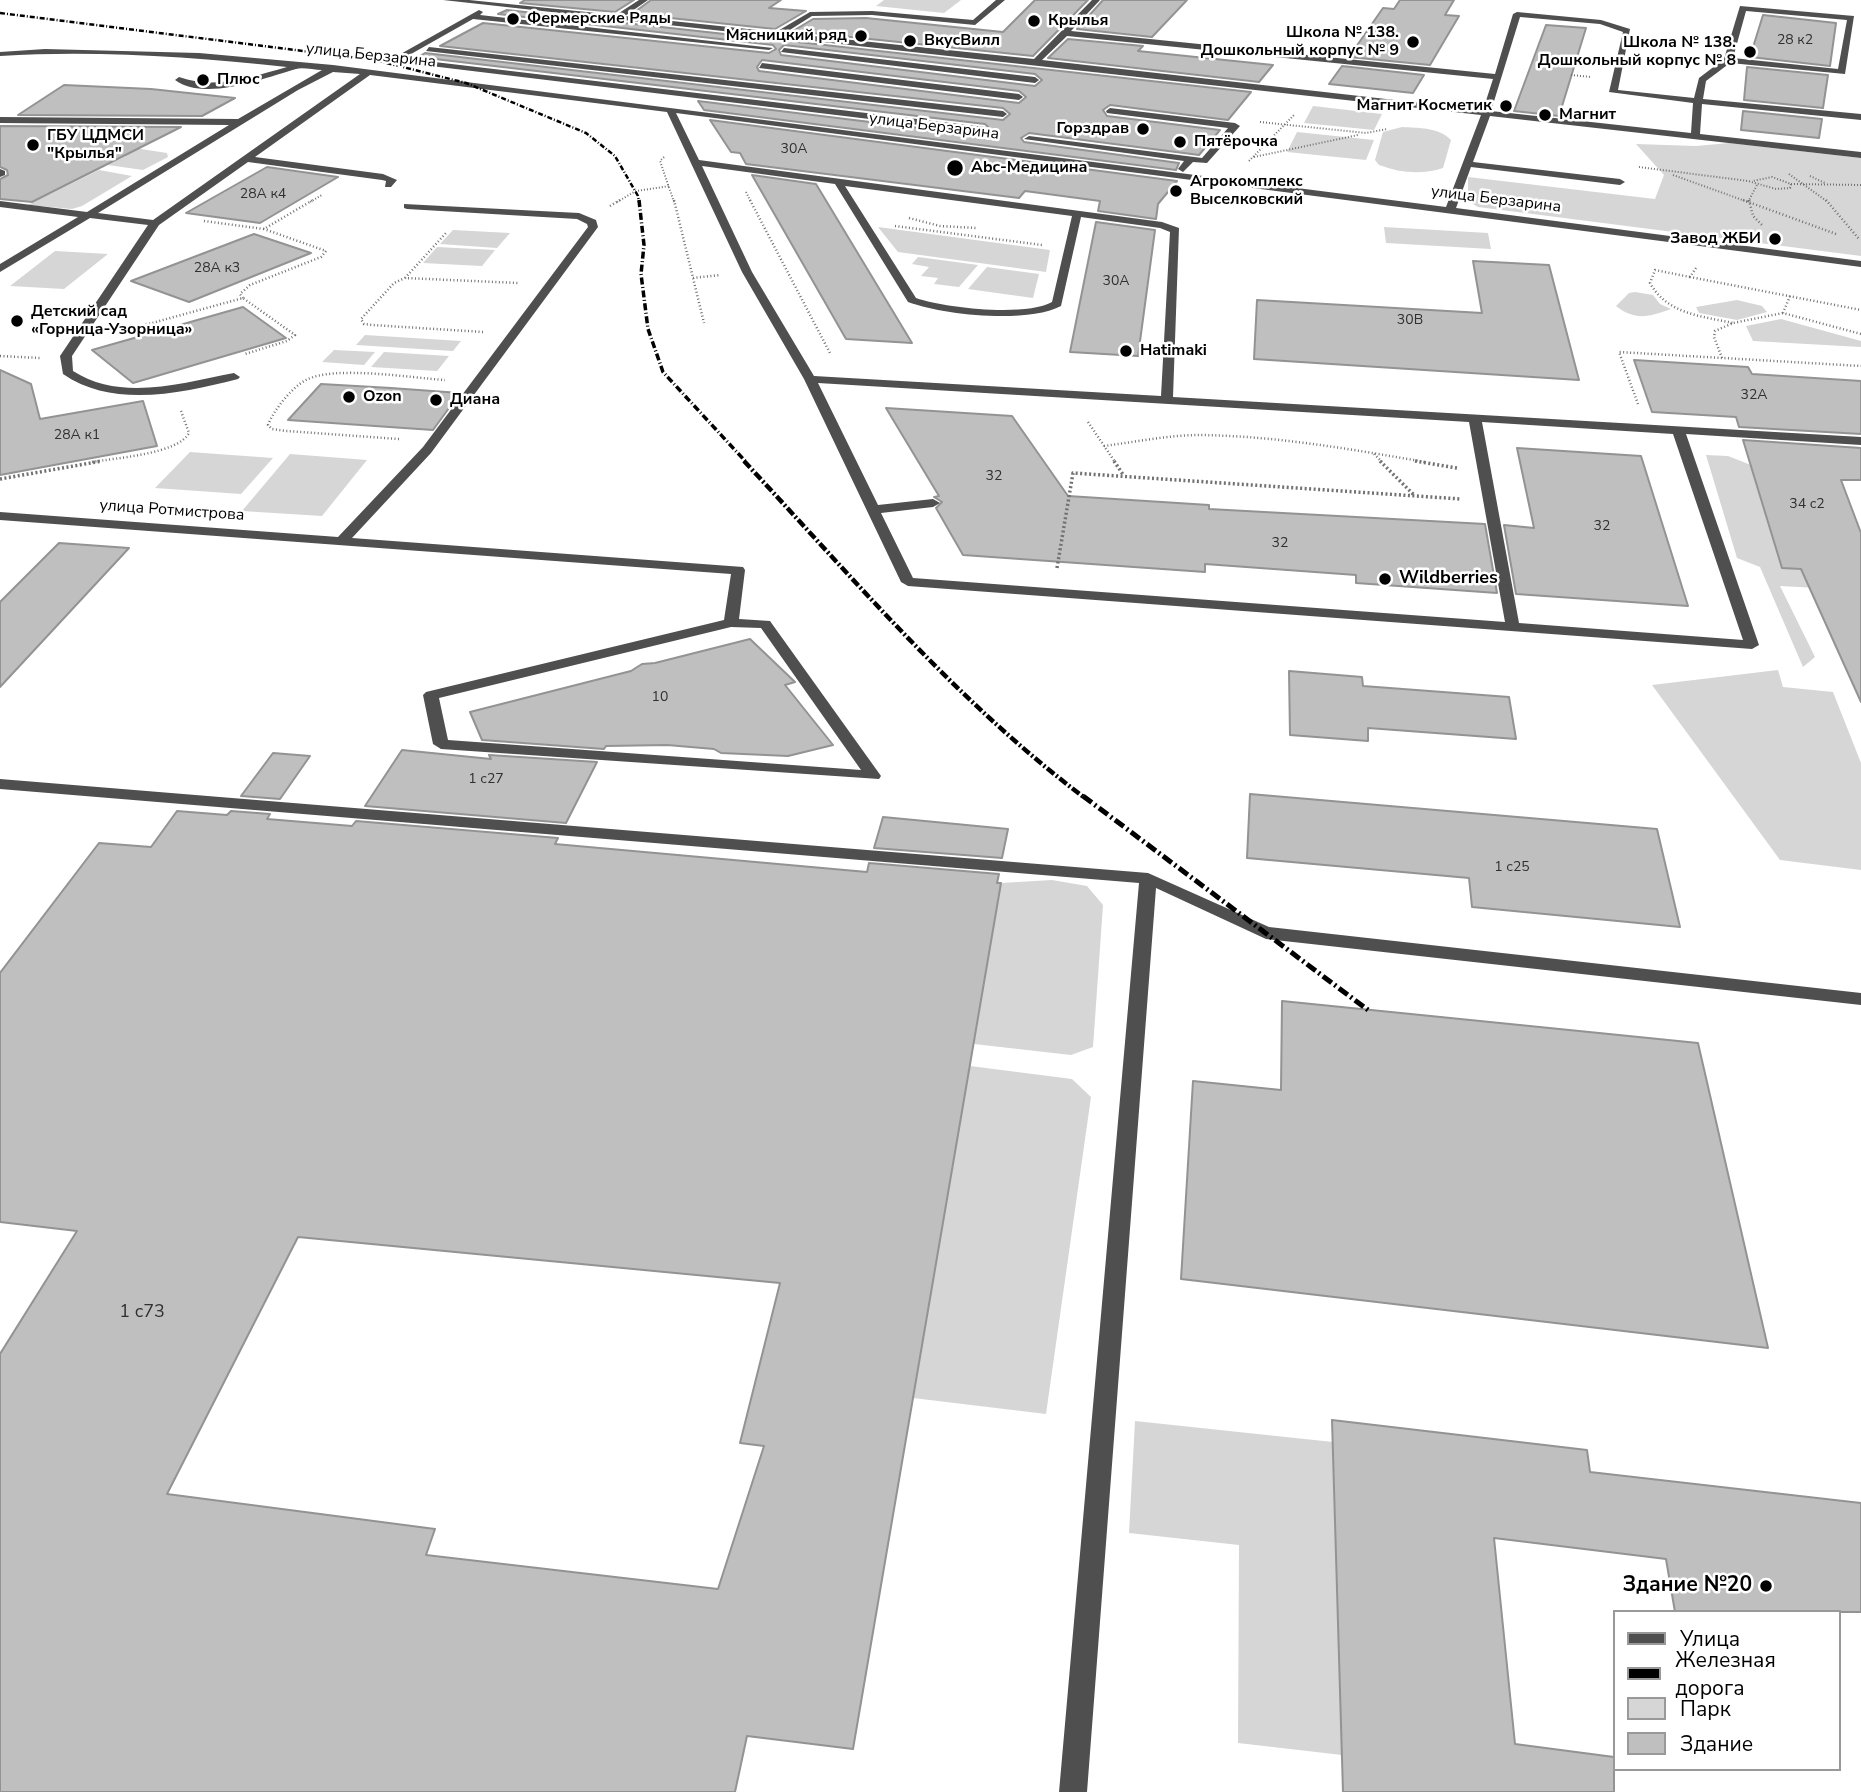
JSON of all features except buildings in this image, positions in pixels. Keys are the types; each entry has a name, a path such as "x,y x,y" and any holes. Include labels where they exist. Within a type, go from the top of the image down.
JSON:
{"street":[{"path":"447,0 1036,62 1861,155"},
{"path":"618,18 643,1 657,0"},
{"path":"810,14 872,13 975,23 1001,0"},
{"path":"1036,62 1096,0"},
{"path":"778,35 826,3"},
{"path":"491,5 405,58 985,130"},
{"path":"1695,136 1702,80 1728,60 1742,8 1851,18 1842,72 1728,60"},
{"path":"1450,210 1483,130 1517,14 1601,22 1627,31 1614,92 1861,117"},
{"path":"470,16 769,48"},
{"path":"1065,33 1499,77"},
{"path":"697,113 802,37"},
{"path":"429,49 1003,114"},
{"path":"784,50 1035,80"},
{"name":"улица Берзарина","path":"0,54 59,51 199,55 369,72 1861,264"},
{"path":"189,65 199,55"},
{"path":"179,80 197,86 212,86 305,65"},
{"path":"762,66 1019,97"},
{"path":"0,269 295,88 333,68"},
{"path":"234,377 127,391 97,388 76,380 67,372 66,360 73,345 155,223 369,72"},
{"path":"670,109 747,272 810,379 908,582 1752,645 1678,430"},
{"path":"1029,139 1204,161 1235,127 1110,111"},
{"path":"0,120 240,122"},
{"path":"248,159 391,179 392,182 388,185"},
{"path":"1179,175 1191,159"},
{"path":"697,163 838,182 887,185 1162,225 1175,230 1167,400"},
{"path":"1468,164 1620,182"},
{"path":"838,182 912,300 929,306 1033,312 1053,308 1057,304 1077,214"},
{"path":"0,204 155,223"},
{"path":"341,541 434,441 593,227 588,219 564,214 407,206"},
{"path":"810,379 1861,440"},
{"path":"1475,419 1513,628"},
{"path":"873,510 933,503"},
{"name":"улица Ротмистрова","path":"0,516 738,570 731,623"},
{"path":"731,623 765,624 873,776 442,744 431,695 731,623"},
{"path":"0,784 1148,878 1266,933 1861,999"},
{"path":"1073,1792 1148,878"}],"path":[{"path":"1204,161 1252,157 1366,133"},
{"path":"690,150 666,155 660,161 670,186 704,323"},
{"path":"1642,164 1836,233"},
{"path":"733,168 844,381"},
{"path":"1786,172 1807,183 1851,226 1861,243 1848,238"},
{"path":"264,229 357,173"},
{"path":"1791,184 1790,188 1780,190 1753,181 1758,177 1770,177 1791,184 1861,185"},
{"path":"636,191 670,186"},
{"path":"165,215 264,229 326,251 321,257 242,290 240,294 243,298 295,335 287,341 235,356"},
{"path":"863,221 1070,249"},
{"path":"965,235 972,228"},
{"path":"449,229 405,278 394,283 361,318 362,321 372,325 514,333"},
{"path":"1690,277 1713,244"},
{"path":"1733,323 1668,306 1654,294 1650,282 1655,270 1861,310"},
{"path":"405,278 551,285"},
{"path":"1783,313 1790,296"},
{"path":"73,345 243,298"},
{"path":"1722,358 1714,337 1715,331 1733,323 1783,313 1861,334"},
{"path":"1646,428 1619,352 1861,366"},
{"path":"0,356 66,360"},
{"path":"434,441 286,432 272,429 268,425 271,418 304,381 323,374 478,382"},
{"path":"0,479 180,444 189,433 173,387"},
{"path":"1068,394 1125,476"},
{"path":"1104,446 1197,435 1317,443 1485,473"},
{"path":"1374,454 1415,495"},
{"path":"1052,593 1073,473 1490,500"}],"green space":[{"path":"884,0 961,0 944,13 876,6"},
{"path":"1313,106 1382,114 1374,130 1304,123"},
{"path":"1402,127 1434,130 1451,140 1443,168 1411,172 1379,165 1375,160 1383,132"},
{"path":"1297,132 1374,140 1366,160 1287,152"},
{"path":"56,136 167,153 168,157 143,170 108,165 126,156 41,143"},
{"path":"1729,143 1861,158 1861,256 1478,207 1468,201 1468,177 1655,199 1664,175 1636,144 1696,146"},
{"path":"99,170 132,176 82,206 72,209 28,205"},
{"path":"878,227 1050,250 1046,272 898,252"},
{"path":"1384,227 1488,233 1491,249 1386,243"},
{"path":"453,230 510,233 497,248 440,244"},
{"path":"437,247 495,250 482,266 423,263"},
{"path":"55,251 108,254 64,289 10,286"},
{"path":"918,257 978,265 959,287 934,284 938,278 921,276 929,267 912,264"},
{"path":"987,267 1039,274 1033,298 968,289"},
{"path":"1629,293 1653,295 1660,304 1671,309 1636,316 1616,306"},
{"path":"1737,300 1762,306 1767,312 1737,320 1699,313 1696,307"},
{"path":"1781,319 1861,341 1861,347 1753,341 1746,326"},
{"path":"365,335 461,341 453,351 356,345"},
{"path":"334,350 375,352 364,365 322,362"},
{"path":"384,352 449,356 437,371 371,367"},
{"path":"190,452 273,458 241,494 155,488"},
{"path":"290,454 367,460 322,516 242,511"},
{"path":"1706,455 1728,456 1751,465 1782,568 1861,575 1836,589 1780,586 1815,657 1803,667 1760,567 1737,558"},
{"path":"1778,670 1783,687 1833,692 1861,763 1861,870 1780,860 1652,685"},
{"path":"1052,880 1087,886 1103,905 1093,1047 1071,1055 974,1044 1001,883"},
{"path":"970,1066 1072,1079 1091,1097 1046,1414 913,1398"},
{"path":"1135,1421 1333,1442 1342,1755 1238,1743 1239,1545 1129,1533"}],"railway":[{"path":"0,13 375,60 466,83 586,133 615,156 639,202"},
{"path":"639,200 644,245 641,274 648,329 663,372 746,462"},
{"path":"744,461 866,594 950,680 1038,761 1085,798"},
{"path":"1083,796 1368,1010"}],"place":[{"name":"Фермерские Ряды","path":"513,19"},
{"name":"Крылья","path":"1034,21"},
{"name":"Мясницкий ряд","path":"861,36"},
{"name":"ВкусВилл","path":"910,41"},
{"name":"Школа № 138. Дошкольный корпус № 9","path":"1413,42"},
{"name":"Школа № 138. Дошкольный корпус № 8","path":"1750,52"},
{"name":"Плюс","path":"203,80"},
{"name":"Магнит Косметик","path":"1506,106"},
{"name":"Магнит","path":"1545,115"},
{"name":"Горздрав","path":"1143,129"},
{"name":"Пятёрочка","path":"1180,142"},
{"name":"ГБУ ЦДМСИ \"Крылья\"","path":"33,145"},
{"name":"Abc-Медицина","path":"955,168"},
{"name":"Агрокомплекс Выселковский","path":"1176,191"},
{"name":"Завод ЖБИ","path":"1775,239"},
{"name":"Детский сад «Горница-Узорница»","path":"17,321"},
{"name":"Hatimaki","path":"1126,351"},
{"name":"Ozon","path":"349,397"},
{"name":"Диана","path":"436,400"},
{"name":"Wildberries","path":"1385,579"},
{"name":"Здание №20","path":"1766,1586"}]}
